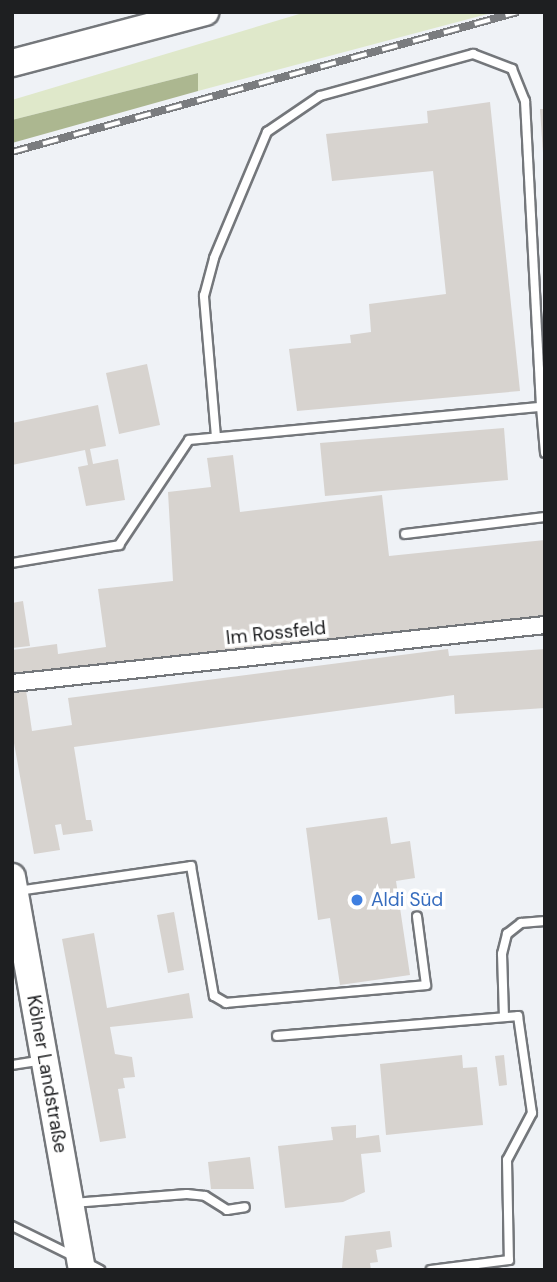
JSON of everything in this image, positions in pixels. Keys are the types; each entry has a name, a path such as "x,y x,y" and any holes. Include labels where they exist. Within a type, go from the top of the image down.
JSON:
{"main road":[{"path":"12,63 205,12"},
{"name":"Kölner Landstraße","path":"13,884 70,1203 87,1266"}],"street":[{"name":"Im Rossfeld","path":"12,683 545,625"}],"lane":[{"path":"216,437 204,296 214,258 267,132 320,96 473,54 512,69 525,101 545,453"},
{"path":"12,563 119,545 188,440 541,407"},
{"path":"405,534 545,517"},
{"path":"13,884 191,866 214,996 226,1003 426,985 417,917"},
{"path":"505,1017 502,954 508,934 522,923 545,921"},
{"path":"278,1036 518,1016 532,1112 508,1160 509,1260 431,1270"},
{"path":"12,1065 45,1060"},
{"path":"70,1203 187,1194 205,1196 227,1210 246,1207"},
{"path":"12,1226 87,1266"}],"green space":[{"path":"306,12 495,12 198,91 198,73 12,120 12,100"},
{"path":"198,73 198,91 12,143 12,120"}],"building":[{"path":"490,102 520,391 297,411 289,349 351,343 350,335 371,332 369,304 446,294 433,171 332,181 326,134 428,123 427,111"},
{"path":"540,109 545,109 545,153 543,153"},
{"path":"147,364 160,425 119,434 106,373"},
{"path":"98,405 106,446 90,449 93,464 118,459 125,500 86,506 78,467 88,465 85,450 12,465 12,423"},
{"path":"504,428 508,480 325,496 320,443"},
{"path":"233,455 240,512 382,495 389,556 545,540 545,621 12,678 12,650 57,644 58,654 106,647 98,589 173,581 168,492 211,487 207,458"},
{"path":"23,601 30,646 12,648 12,603"},
{"path":"448,649 449,656 545,649 545,708 455,714 454,695 74,747 86,820 91,820 93,831 63,835 61,824 55,825 60,850 34,854 12,732 12,692 26,690 32,731 72,725 68,698"},
{"name":"Aldi Süd","path":"387,817 391,844 410,841 415,878 396,881 410,975 340,985 330,918 318,920 306,828"},
{"path":"174,912 184,970 168,973 157,915"},
{"path":"94,933 107,1008 189,993 193,1018 110,1027 115,1054 132,1057 135,1077 123,1078 125,1088 118,1089 126,1138 100,1142 62,939"},
{"path":"462,1055 463,1068 477,1067 483,1125 386,1135 380,1064"},
{"path":"504,1055 507,1085 499,1086 495,1056"},
{"path":"356,1125 356,1138 379,1135 381,1152 361,1154 365,1192 343,1202 285,1208 278,1146 333,1140 331,1127"},
{"path":"250,1157 254,1189 211,1189 208,1162"},
{"path":"390,1231 392,1247 376,1250 378,1262 370,1263 371,1270 342,1268 345,1236"}],"railway":[{"path":"12,152 518,12"}],"place":[{"name":"Aldi Süd","path":"357,900"}]}
